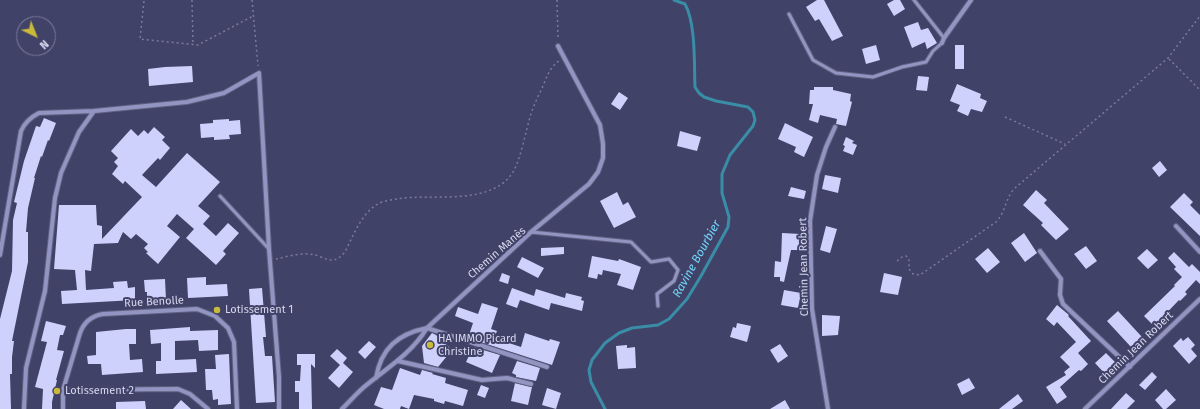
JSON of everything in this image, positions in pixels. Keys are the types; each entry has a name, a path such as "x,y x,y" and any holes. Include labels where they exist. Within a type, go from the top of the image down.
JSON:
{"street":[{"path":"942,43 971,0"},
{"path":"531,232 589,184 598,172 603,158 603,144 600,125 558,46"},
{"path":"0,255 21,131 24,125 33,116 39,113 94,111 186,102 224,93 259,73 269,260 279,377 279,409"},
{"path":"24,409 26,368 44,291 55,198 61,173 79,132 94,111"},
{"name":"Chemin Jean Robert","path":"828,409 812,309 810,221 817,175 826,147 835,127"},
{"path":"1176,226 1200,252"},
{"name":"Chemin Manès","path":"342,409 363,388 398,361 420,339 426,328 531,232"},
{"path":"1040,251 1061,279 1060,295 1063,304 1130,367"},
{"name":"Chemin Jean Robert","path":"1085,409 1200,299"},
{"name":"Rue Benolle","path":"63,409 63,390 80,333 83,325 94,316 103,314 196,309 215,316 228,328 234,342 237,409"},
{"path":"376,378 378,365 392,344 410,332 426,328 547,367"},
{"path":"398,361 482,380 507,378 531,384"},
{"path":"63,390 178,389 190,394 208,409"}],"lane":[{"path":"914,0 944,38"},
{"path":"789,14 813,60 836,73 873,77 902,67 926,62 933,51 942,43"},
{"path":"220,196 269,249"},
{"name":"Chemin Manès","path":"531,232 631,242 651,262 669,259 678,270 674,281 657,294 658,306"}],"path":[{"path":"144,0 140,39 198,46 253,16"},
{"path":"192,0 193,45"},
{"path":"252,0 259,73"},
{"path":"557,0 558,46"},
{"path":"897,261 906,256 910,259 909,269 913,274 920,275 990,227 1002,217 1010,193 1065,144 1168,58 1200,16"},
{"path":"269,260 307,253 334,261 340,258 345,252 360,223 368,212 378,204 407,197 446,198 486,192 496,188 513,172 519,158 532,112 549,71 555,64 564,58"},
{"path":"1168,58 1200,90"},
{"path":"1005,117 1065,144"}],"building":[{"path":"817,0 824,0 843,36 832,41 819,19 815,21 806,7"},
{"path":"894,0 900,0 905,9 894,16 887,4"},
{"path":"918,22 921,30 928,28 937,43 927,49 925,42 912,48 904,27"},
{"path":"876,45 880,60 866,64 862,49"},
{"path":"955,45 964,45 964,69 955,69"},
{"path":"192,66 193,82 149,86 148,69"},
{"path":"918,76 929,77 927,91 916,90"},
{"path":"957,84 981,94 980,98 987,101 982,112 971,109 968,116 957,111 960,105 950,101"},
{"path":"814,87 833,87 833,90 851,94 850,101 852,102 846,126 836,124 837,119 820,115 818,123 809,120 813,104 809,104 810,90 814,90"},
{"path":"619,92 628,98 620,110 611,104"},
{"path":"44,118 56,123 42,157 41,156 34,178 28,208 26,232 28,232 28,262 12,341 14,341 12,374 10,374 11,409 0,409 0,319 12,271 13,220 17,203 14,202 24,161 36,126 40,127"},
{"path":"229,119 229,121 240,120 241,134 229,135 230,139 214,140 214,137 201,138 200,124 213,123 213,120"},
{"path":"785,123 813,137 804,157 794,152 796,147 778,139"},
{"path":"154,127 165,137 162,140 170,148 160,160 158,158 142,175 156,187 187,153 220,182 198,206 210,216 203,224 216,236 228,223 239,233 223,251 226,254 216,265 186,238 194,229 177,214 167,226 180,237 158,264 146,253 148,252 144,248 148,244 136,234 131,239 123,232 118,243 94,244 91,271 85,270 86,290 114,288 113,282 127,281 128,288 135,287 135,300 62,304 61,291 77,290 75,270 54,269 59,205 96,205 97,225 102,226 102,239 142,197 125,181 123,184 112,174 118,166 114,162 118,158 111,151 131,129 138,136 144,130 148,134"},
{"path":"680,131 701,137 697,151 677,146"},
{"path":"846,137 854,141 852,143 857,145 853,155 843,151 845,146 843,145"},
{"path":"1160,161 1167,170 1159,177 1152,168"},
{"path":"825,175 841,178 838,193 822,189"},
{"path":"791,187 806,191 804,199 788,196"},
{"path":"1036,190 1047,200 1044,203 1069,229 1056,240 1041,225 1043,223 1023,205"},
{"path":"617,192 623,205 628,202 636,217 614,228 600,201"},
{"path":"1184,193 1193,202 1190,205 1200,215 1200,236 1170,207"},
{"path":"826,226 837,229 830,253 820,250"},
{"path":"782,233 800,234 799,250 791,250 784,282 780,281 780,277 774,277 775,261 781,262"},
{"path":"1024,233 1037,253 1025,262 1011,243"},
{"path":"1086,246 1097,261 1086,269 1074,254"},
{"path":"564,247 564,254 541,256 541,248"},
{"path":"988,248 1000,262 987,273 975,259"},
{"path":"1147,249 1158,260 1148,269 1137,258"},
{"path":"1174,252 1189,267 1192,264 1200,272 1200,284 1196,280 1185,292 1187,294 1180,301 1179,300 1154,326 1144,316 1175,286 1174,285 1182,277 1174,269 1176,267 1168,258"},
{"path":"592,256 618,261 619,259 641,267 633,290 617,285 621,274 603,270 602,275 598,274 597,279 588,277"},
{"path":"522,257 544,268 538,278 517,267"},
{"path":"502,273 510,276 508,284 499,281"},
{"path":"884,273 902,277 898,295 880,292"},
{"path":"206,277 206,285 227,284 228,296 188,298 187,278"},
{"path":"165,279 166,300 147,301 147,292 145,292 144,280"},
{"path":"262,288 266,337 263,337 265,356 272,356 275,402 256,403 249,289"},
{"path":"512,288 534,296 536,289 565,298 566,293 582,297 581,300 584,301 582,311 551,303 549,310 520,300 517,308 506,304"},
{"path":"784,290 801,293 798,308 781,305"},
{"path":"482,303 498,308 491,329 497,331 494,338 521,347 525,333 549,341 550,339 560,342 552,365 468,338 473,323 455,316 458,307 478,314"},
{"path":"1057,305 1069,315 1068,316 1091,341 1078,353 1088,364 1060,387 1067,397 1057,404 1046,387 1066,375 1064,372 1070,367 1060,357 1076,342 1057,322 1054,326 1046,319"},
{"path":"1118,311 1142,337 1131,347 1107,321"},
{"path":"822,315 840,316 838,335 822,336"},
{"path":"46,321 66,326 63,335 60,335 57,350 64,351 56,380 52,409 42,409 43,389 35,387 47,342 41,341"},
{"path":"737,323 751,326 747,342 730,337 733,327 736,328"},
{"path":"190,327 190,331 218,330 218,350 199,351 198,340 175,341 175,360 196,359 197,372 156,374 156,361 161,361 161,343 151,344 150,330"},
{"path":"136,329 136,344 129,344 130,360 142,359 143,372 102,375 101,364 88,364 87,356 96,355 96,332"},
{"path":"432,333 452,350 438,367 424,363 422,346"},
{"path":"1188,337 1195,345 1191,349 1197,356 1189,364 1173,346 1181,338 1183,341"},
{"path":"369,341 376,347 365,359 358,352"},
{"path":"780,344 788,356 778,363 770,350"},
{"path":"627,345 627,348 635,347 636,368 618,369 616,346"},
{"path":"473,347 500,355 492,373 466,362"},
{"path":"337,349 347,358 343,363 353,372 339,388 328,378 340,365 330,356"},
{"path":"1106,353 1118,365 1107,376 1095,363"},
{"path":"229,354 231,404 218,405 218,399 213,400 212,390 206,390 205,369 216,369 215,355"},
{"path":"297,354 315,354 315,368 311,364 312,409 299,409 299,392 295,392 295,381 300,381 301,365 297,365"},
{"path":"517,361 540,368 536,381 516,377 516,375 512,373"},
{"path":"400,368 420,375 422,370 433,373 432,374 446,378 445,383 468,390 463,406 445,401 444,404 434,401 434,399 414,395 409,409 401,406 400,409 384,409 374,405 381,387 392,390"},
{"path":"1152,372 1157,377 1145,390 1139,385"},
{"path":"969,378 975,388 962,395 957,384"},
{"path":"515,383 532,387 528,405 511,401"},
{"path":"481,385 489,388 485,398 477,395"},
{"path":"547,388 561,393 556,409 542,405"},
{"path":"1166,389 1176,400 1166,409 1163,409 1155,400"},
{"path":"1126,393 1135,401 1127,409 1111,409"},
{"path":"1018,394 1023,401 1012,409 999,409"},
{"path":"181,400 191,409 173,409"},
{"path":"785,400 790,409 770,409"},
{"path":"145,401 146,409 116,409 116,402"}],"waterway":[{"name":"Ravine Bourbier","path":"605,409 591,382 589,370 592,360 605,343 619,333 632,328 658,325 669,319 687,299 728,227 729,217 722,193 722,174 730,155 753,126 755,120 753,112 748,107 716,101 704,97 699,93 695,87 694,44 689,12 685,4 674,0"}],"place":[{"name":"Lotissement 1","path":"217,310"},
{"name":"HA IMMO Picard Christine","path":"430,345"},
{"name":"Lotissement 2","path":"57,391"}]}
